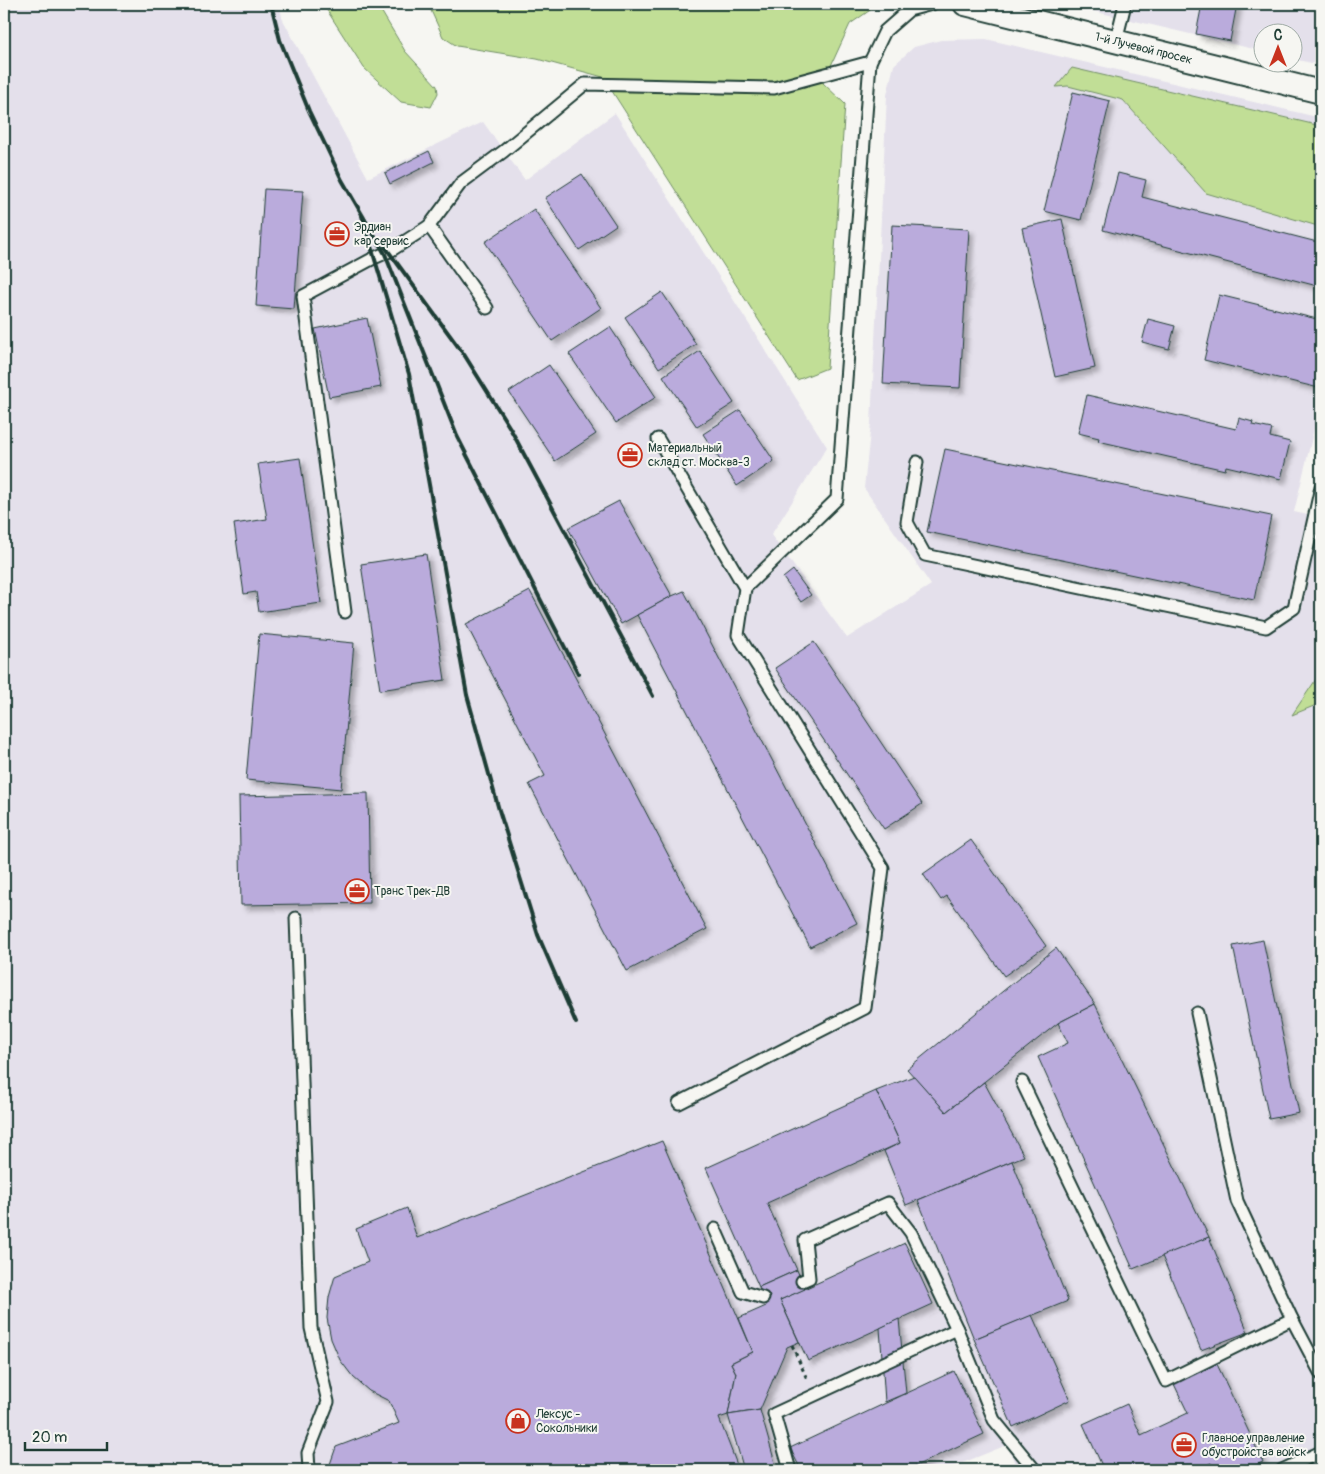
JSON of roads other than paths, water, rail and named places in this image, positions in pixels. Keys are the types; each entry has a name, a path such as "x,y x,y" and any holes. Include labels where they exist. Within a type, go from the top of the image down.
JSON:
{"street":[{"name":"1-й Лучевой просек","path":"965,4 1321,92"}],"lane":[{"path":"678,1103 865,1008 883,868 738,635 745,588 837,499 870,62 885,31 909,10 932,4"},
{"path":"1116,41 1125,4"},
{"path":"345,612 303,296 385,254 429,226 461,183 504,152 585,84 774,88 870,62"},
{"path":"429,226 487,308"},
{"path":"658,438 745,588"},
{"path":"917,462 907,522 925,555 1266,627 1294,608 1321,487"},
{"path":"296,918 311,1328 328,1402 308,1453 309,1470"},
{"path":"1197,1013 1237,1201 1292,1319 1321,1374"},
{"path":"1022,1082 1166,1380 1292,1319"},
{"path":"802,1281 809,1278 804,1240 888,1203 911,1233 957,1329 994,1420 1035,1470"},
{"path":"715,1229 743,1292 763,1298"},
{"path":"790,1470 774,1414 957,1329"},
{"path":"1282,1470 1321,1452"}],"railway":[{"path":"271,4 280,40 309,111 342,180 385,254 457,436 578,673"},
{"path":"362,216 409,374 467,695 499,810 538,935 576,1023"},
{"path":"386,248 465,356 510,428 653,696"}],"place":[{"name":"Эрдиан кар сервис","path":"337,234"},
{"name":"Материальный склад ст. Москва-3","path":"630,455"},
{"name":"Транс Трек-ДВ","path":"357,891"},
{"name":"Лексус - Сокольники","path":"518,1421"},
{"name":"Главное управление обустройства войск","path":"1184,1445"}]}
